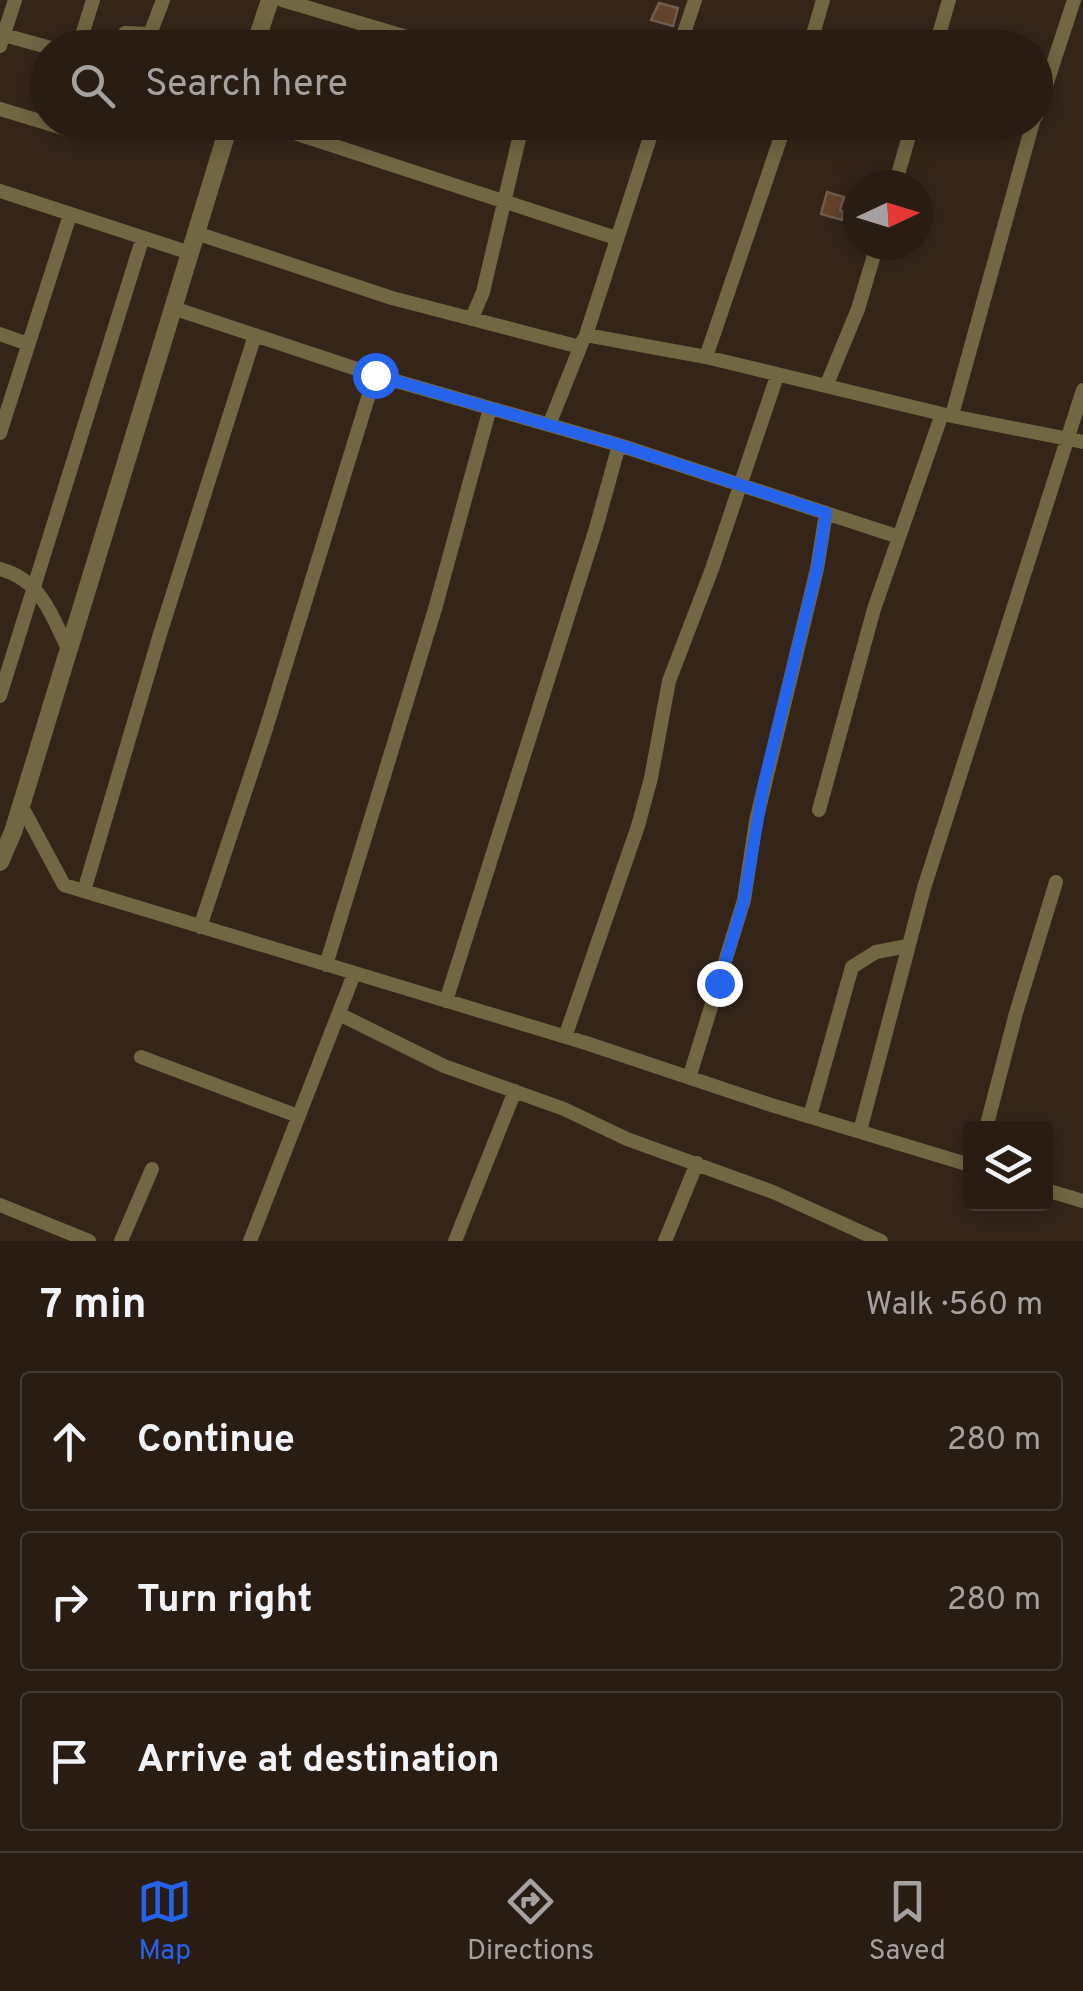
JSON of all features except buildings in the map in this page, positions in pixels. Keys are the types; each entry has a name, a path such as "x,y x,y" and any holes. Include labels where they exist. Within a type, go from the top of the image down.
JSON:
{"street":[{"path":"15,0 2,41 30,45"},
{"path":"84,30 93,0"},
{"path":"152,30 163,0"},
{"path":"260,30 270,0"},
{"path":"282,0 383,30"},
{"path":"685,30 695,0"},
{"path":"814,30 823,0"},
{"path":"940,30 949,0"},
{"path":"1053,62 1074,0"},
{"path":"0,109 30,118"},
{"path":"0,862 21,805 224,140"},
{"path":"316,140 616,238"},
{"path":"472,318 482,292 518,140"},
{"path":"548,425 583,341 649,140"},
{"path":"706,357 780,140"},
{"path":"899,170 908,140"},
{"path":"819,810 874,609 947,414 1028,140"},
{"path":"0,191 190,254"},
{"path":"0,433 70,215"},
{"path":"196,233 392,298 472,318 583,341 706,357 776,376 1083,442"},
{"path":"0,696 142,240"},
{"path":"827,384 858,310 873,260"},
{"path":"173,308 375,375 619,445 900,537"},
{"path":"0,334 28,344"},
{"path":"84,891 255,335"},
{"path":"200,927 265,732 375,375"},
{"path":"564,1037 638,826 669,681 712,569 776,376"},
{"path":"860,1131 908,946 1083,390"},
{"path":"326,965 435,609 490,408"},
{"path":"446,1001 619,445"},
{"path":"690,1076 744,900 764,783 817,569 826,513"},
{"path":"0,569 29,581 50,610 68,649"},
{"path":"21,805 64,884 963,1163"},
{"path":"988,1121 1056,882"},
{"path":"810,1116 852,966 876,952 908,946"},
{"path":"250,1241 354,974"},
{"path":"339,1014 444,1066 697,1163 874,1239"},
{"path":"141,1058 298,1116"},
{"path":"455,1241 514,1091"},
{"path":"664,1241 697,1163"},
{"path":"121,1241 152,1168"},
{"path":"1053,1192 1083,1202"},
{"path":"0,1205 89,1241"}],"route":[{"path":"375,375 619,445 826,513 817,569 764,783 744,900 719,983"}]}
